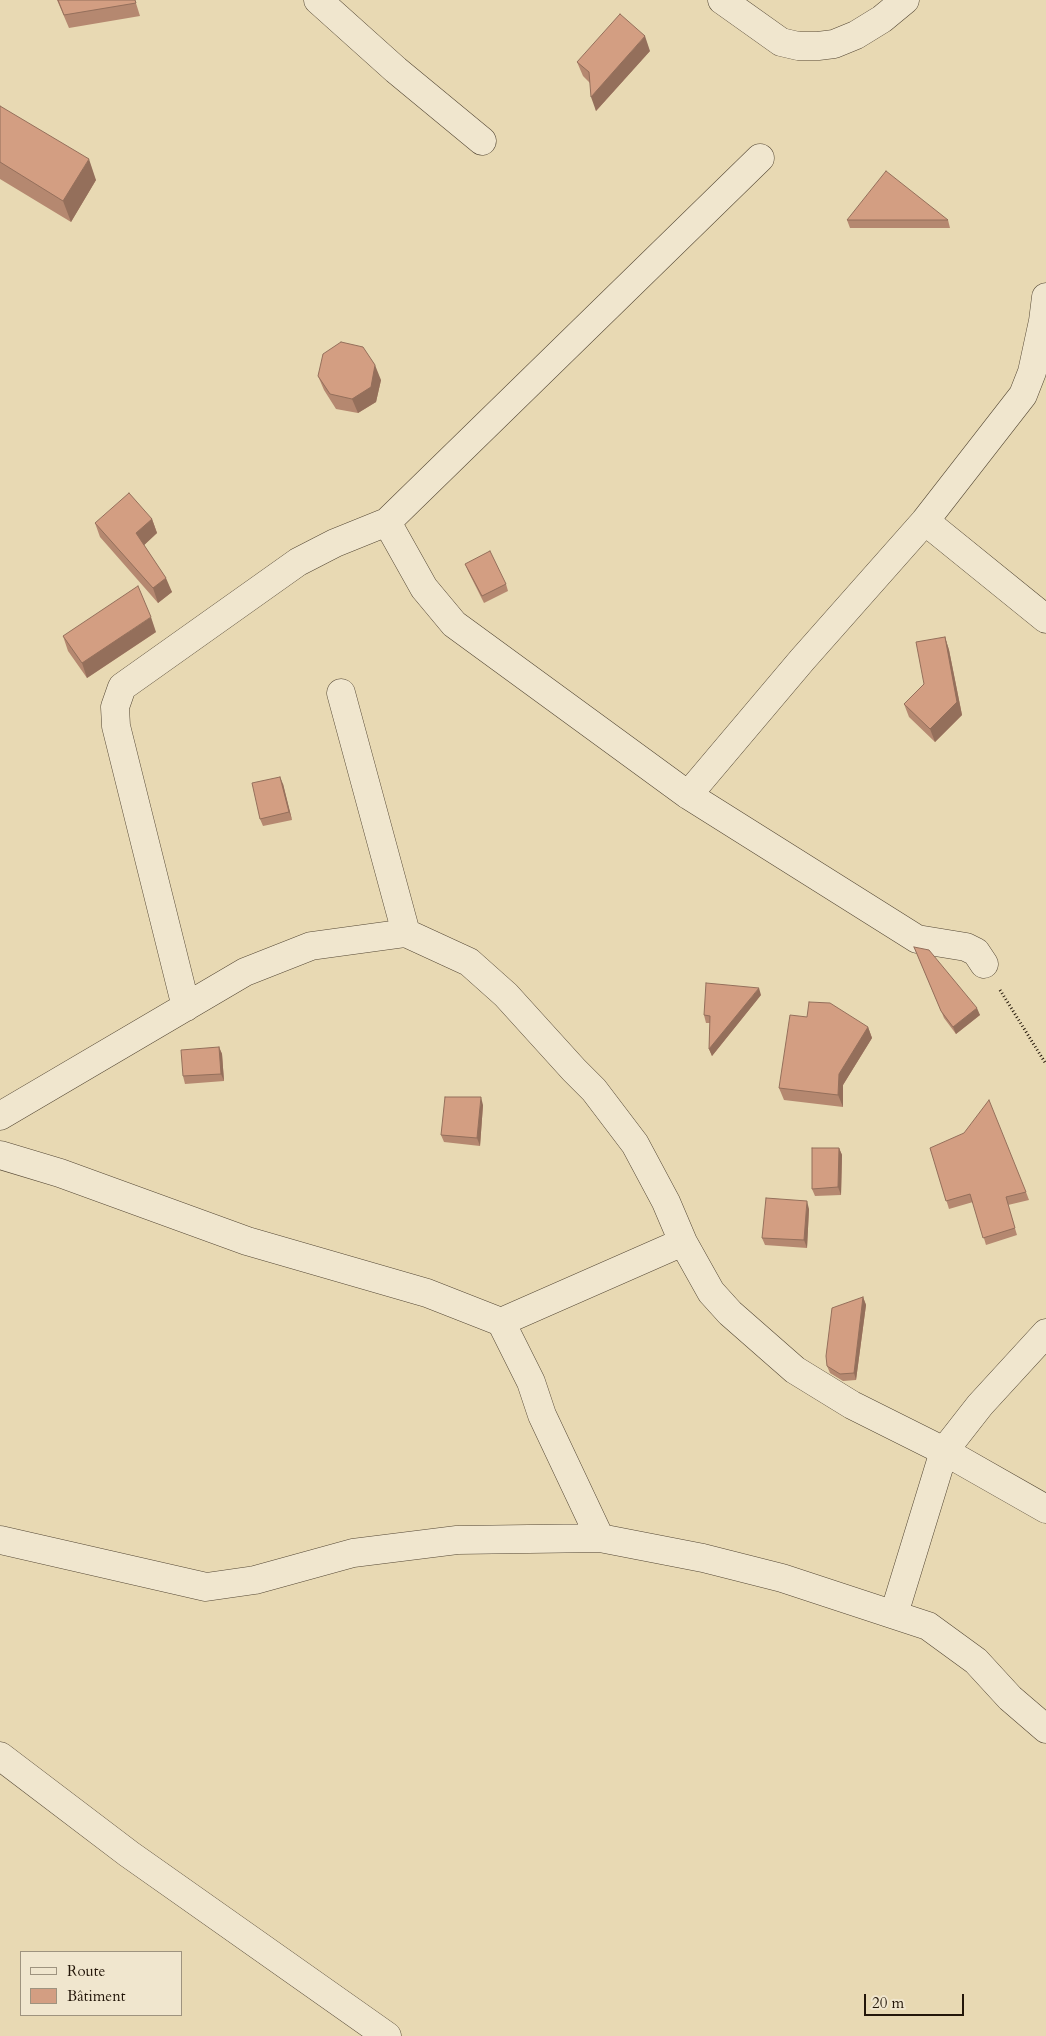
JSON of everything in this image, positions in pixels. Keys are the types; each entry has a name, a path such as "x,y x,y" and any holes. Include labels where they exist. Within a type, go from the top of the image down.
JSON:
{"street":[{"path":"318,0 396,70 482,141"},
{"path":"722,0 781,42 798,46 818,46 834,44 856,35 882,19 905,0"},
{"path":"186,1007 116,726 115,708 122,687 298,562 335,543 387,522 760,158"},
{"path":"688,795 802,660 924,521 1022,395 1032,372 1046,297"},
{"path":"924,521 1046,619"},
{"path":"387,522 424,588 454,624 688,795 917,939 966,947 976,952 984,964"},
{"path":"341,693 406,933"},
{"path":"0,1116 244,972 311,946 406,933 469,962 506,995 594,1090 635,1144 666,1202 683,1242 711,1292 730,1313 795,1370 852,1405 944,1451 1046,1508"},
{"path":"0,1155 60,1174 246,1241 427,1293 501,1322 531,1382 542,1414 600,1538"},
{"path":"501,1322 683,1242"},
{"path":"894,1614 944,1451 980,1405 1046,1333"},
{"path":"0,1540 206,1588 256,1580 353,1553 448,1542 600,1538 704,1558 782,1578 928,1626 976,1661 1010,1698 1046,1729"},
{"path":"0,1756 129,1854 387,2036"}],"path":[{"path":"984,964 1046,1064"}],"building":[{"path":"58,0 135,0 136,3 64,15"},
{"path":"620,14 645,36 591,97 589,72 577,62"},
{"path":"0,106 89,159 63,201 0,162"},
{"path":"886,171 948,220 847,220"},
{"path":"341,342 363,347 375,365 371,387 352,399 330,394 318,376 323,354"},
{"path":"129,493 152,519 136,533 166,578 153,588 95,523"},
{"path":"490,551 506,584 482,596 465,564"},
{"path":"138,586 151,617 82,663 63,636"},
{"path":"945,637 957,702 930,729 904,704 924,684 916,642"},
{"path":"280,777 289,812 260,819 252,783"},
{"path":"914,947 929,950 977,1008 953,1027 941,1011"},
{"path":"706,983 759,988 709,1049 710,1016 704,1015"},
{"path":"809,1002 830,1003 868,1027 839,1074 838,1095 779,1088 790,1015 807,1017"},
{"path":"219,1047 221,1074 183,1076 181,1050"},
{"path":"445,1097 481,1097 477,1138 441,1135"},
{"path":"989,1100 1026,1192 1006,1197 1015,1228 983,1238 970,1194 946,1201 930,1148 964,1133"},
{"path":"812,1148 839,1148 838,1187 812,1189"},
{"path":"766,1198 807,1201 804,1240 762,1238"},
{"path":"863,1297 854,1373 840,1374 827,1366 826,1356 832,1308"}]}
